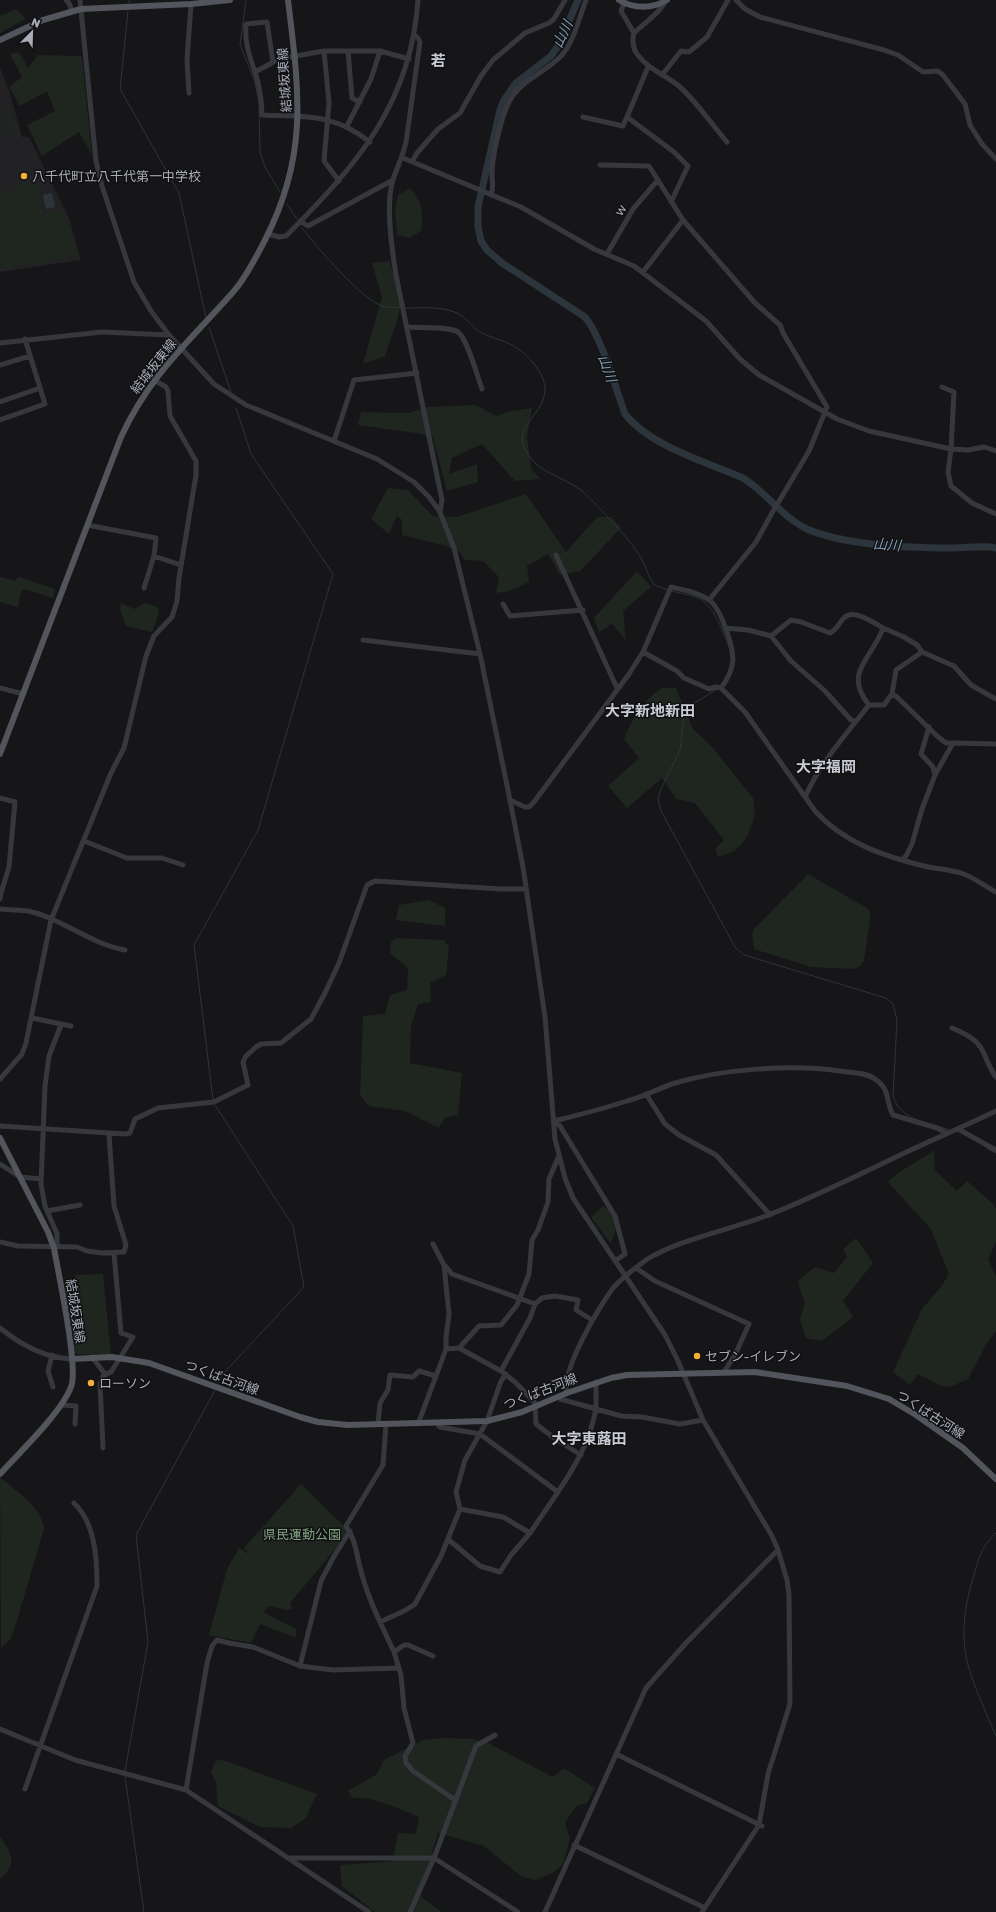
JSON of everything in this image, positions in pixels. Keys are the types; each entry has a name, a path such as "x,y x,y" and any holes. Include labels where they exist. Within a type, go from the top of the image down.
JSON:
{"main road":[{"path":"0,40 43,20 81,9 191,4 230,0"},
{"name":"結城坂東線","path":"0,754 121,437 137,405 154,380 181,348 235,290 249,269 268,234 280,207 290,176 295,152 298,117 294,56 288,0"},
{"path":"622,1 638,7 654,6 666,1"},
{"name":"結城坂東線","path":"0,1138 55,1248 72,1358 73,1382 61,1405 0,1474"},
{"name":"つくば古河線","path":"72,1358 121,1357 142,1361 166,1368 300,1417 337,1425 486,1421 522,1412 596,1382 627,1375 724,1372 780,1374 847,1386 878,1394 916,1414 963,1448 996,1479"}],"street":[{"path":"66,0 72,11"},
{"path":"80,0 96,161 102,186 134,282 151,310 169,335 214,384 229,396 246,405 378,459 397,470 429,497 440,512 454,548 480,654 510,800 526,889 548,1046 554,1121 559,1156 573,1198 665,1335 703,1420 772,1536 787,1580 789,1594 790,1704 768,1774 760,1826 704,1910 574,1845"},
{"path":"268,234 279,237 286,236 339,181 381,126 393,102 408,59 414,35 418,0"},
{"path":"412,162 417,153 438,129 460,113 481,76 493,60 525,33 549,23 554,19 565,0"},
{"path":"491,195 494,183 492,174 499,134 509,102 528,80 561,56 568,46 586,0"},
{"path":"662,75 681,51 689,52 707,37 728,0"},
{"path":"736,0 745,8 760,17 884,50 898,55 923,72 938,71 943,75 965,104 970,125 982,144 996,159"},
{"path":"622,1 621,11 634,33 635,52 648,67 682,89 727,142"},
{"path":"634,33 650,18 658,13 666,1"},
{"path":"189,93 187,60 191,4"},
{"path":"273,62 267,22 246,24 245,38 248,55 255,72 261,99 262,115 329,119 347,126 370,142"},
{"path":"414,35 420,42 403,158 393,180 390,193 392,239 396,275 408,327 442,500 440,512"},
{"path":"324,51 329,119 324,161 339,181"},
{"path":"255,72 273,62 294,56 324,51 380,51 408,59"},
{"path":"348,51 352,98 360,102"},
{"path":"347,126 371,79 380,51"},
{"path":"583,117 623,126 648,67"},
{"path":"627,116 674,152 688,166 671,202"},
{"path":"403,158 521,207 643,272 706,321 740,359 759,375 786,388 826,414 870,431 952,449 968,450 984,447 996,451"},
{"path":"600,165 649,166 683,220 755,303 780,325 827,407 826,414 809,451 756,542 709,600"},
{"path":"300,221 308,226 393,180"},
{"name":"w","path":"607,254 633,209 658,180"},
{"path":"643,272 683,220"},
{"path":"408,327 450,330 458,333 464,341 482,390"},
{"path":"0,343 25,339 102,332 169,335"},
{"path":"0,418 45,404 25,339"},
{"path":"0,365 30,356"},
{"path":"334,441 354,380 417,373"},
{"path":"0,1080 22,1054 32,1018 51,920 111,773 124,748 146,656 154,636 172,617 178,601 181,566 196,475 196,461 170,416 168,391 166,387 154,380"},
{"path":"942,386 954,392 952,449 948,472 951,486 972,503 996,514"},
{"path":"0,402 40,388"},
{"path":"87,525 156,538 154,556 144,588"},
{"path":"556,555 583,610 617,688"},
{"path":"154,556 181,566"},
{"path":"510,800 525,807 529,807 643,652 671,587 697,593 713,603 732,647 733,661 729,678 721,688"},
{"path":"503,604 510,616 583,610"},
{"path":"771,636 792,620 830,633 837,629 845,617 851,614 858,615 904,637 918,646 922,652 954,666 971,685 996,699"},
{"path":"725,628 748,630 771,636 791,661 855,722"},
{"path":"869,705 858,687 859,672 883,628"},
{"path":"363,640 480,654"},
{"path":"643,652 677,671 684,678 709,689 716,687 721,688 745,712 806,795 815,811 828,826 861,845 902,860 960,873 996,892"},
{"path":"869,705 884,705 892,694 896,670 922,652"},
{"path":"0,688 23,694"},
{"path":"892,694 946,743 996,744"},
{"path":"806,795 810,785 869,705"},
{"path":"929,727 921,754 933,767 935,775"},
{"path":"0,739 7,736"},
{"path":"902,860 906,856 912,844 922,809 935,775 953,743"},
{"path":"0,798 15,802 9,867 0,899"},
{"path":"84,842 127,858 162,858 183,865"},
{"path":"0,1126 44,1128 109,1134 130,1133 135,1119 158,1108 214,1102 248,1085 243,1062 252,1050 261,1044 281,1043 310,1019 336,969 354,926 367,885 370,883 375,881 500,889 526,889"},
{"path":"0,910 29,911 88,938 125,950"},
{"path":"32,1018 71,1026"},
{"path":"55,1248 57,1234 47,1211 41,1179 45,1086 49,1056 61,1025"},
{"path":"952,1028 971,1038 981,1048 989,1068 996,1077"},
{"path":"554,1121 628,1101 675,1084 714,1074 779,1069 819,1068 867,1075 875,1078 885,1088 888,1094 889,1107 893,1115 947,1133"},
{"path":"646,1094 665,1124 679,1135 716,1155 770,1215"},
{"path":"567,1393 566,1386 570,1372 592,1320 607,1296 626,1276 660,1252 770,1215 996,1111"},
{"path":"554,1121 560,1126 615,1216 620,1229 625,1254 615,1261"},
{"path":"958,1128 996,1150"},
{"path":"0,1242 18,1246 55,1248 73,1247 92,1252 124,1252 126,1245 114,1206 109,1134"},
{"path":"459,1348 479,1326 501,1325 521,1299 529,1274 532,1240 538,1230 548,1202 549,1178 559,1156"},
{"path":"0,1164 20,1177 41,1179"},
{"path":"47,1211 80,1205"},
{"path":"433,1244 444,1265 452,1274 535,1304"},
{"path":"102,1448 100,1384 121,1357 133,1337 122,1333 114,1253"},
{"path":"418,1424 446,1349 449,1314 444,1265"},
{"path":"636,1268 655,1281 749,1324 735,1355 724,1372"},
{"path":"501,1371 530,1318 535,1304 542,1298 555,1296 578,1300 576,1310 592,1320"},
{"path":"0,1328 24,1345 52,1355 72,1358"},
{"path":"446,1349 459,1348 506,1374 535,1403 536,1424 581,1455"},
{"path":"52,1355 48,1370 53,1387"},
{"path":"92,1357 110,1372"},
{"path":"378,1424 380,1403 388,1390 390,1375 413,1377 419,1371 436,1376"},
{"path":"380,1622 406,1610 415,1604 448,1540 460,1508 456,1492 458,1480 465,1460 480,1434 501,1381 506,1374"},
{"path":"448,1540 480,1566 500,1572 511,1555 530,1533 581,1455 590,1435 596,1409 596,1382"},
{"path":"559,1396 567,1401 621,1416 642,1417 680,1424 703,1420"},
{"path":"61,1405 76,1406 75,1424"},
{"path":"436,1423 440,1427 480,1434 558,1492"},
{"path":"386,1424 383,1465 346,1526 350,1531 357,1552 362,1578 394,1652 399,1668 404,1708 413,1743 405,1756 406,1765 455,1800"},
{"path":"25,1789 97,1586 97,1569 90,1526 83,1513 74,1502"},
{"path":"460,1508 503,1517 530,1533"},
{"path":"300,1666 322,1581 333,1558 350,1531"},
{"path":"545,1912 646,1688 686,1643 778,1550"},
{"path":"186,1790 207,1663 212,1646 217,1640 229,1644 253,1647 300,1666 333,1670 399,1668"},
{"path":"394,1652 404,1645 408,1645 433,1656"},
{"path":"0,1729 92,1765 186,1790 291,1858 369,1912"},
{"path":"410,1912 434,1858 476,1746 495,1735"},
{"path":"616,1754 760,1826"},
{"path":"291,1858 434,1858 518,1912"}],"shaded area":[{"name":"八千代町立八千代第一中学校","path":"0,68 9,90 22,137 29,137 69,218 81,260 0,272"},
{"path":"52,193 55,207 46,209 43,195"}],"green space":[{"path":"16,9 26,19 0,33 0,16"},
{"path":"19,52 28,68 38,55 82,56 92,155 79,132 42,156 27,125 55,111 47,91 20,106 9,87 22,77 10,54"},
{"path":"7,105 9,106 16,132 10,136 5,134"},
{"path":"21,182 35,182 39,190 43,221 45,221 54,261 0,268 0,191 15,190"},
{"path":"410,188 420,203 422,218 421,231 409,238 397,235 395,208 398,195"},
{"path":"63,209 78,256 54,260 44,213"},
{"path":"390,261 401,303 397,321 385,356 363,364 382,297 372,263"},
{"path":"475,405 497,416 506,412 532,408 527,437 531,468 540,479 515,481 482,444 452,458 449,474 477,464 478,482 447,491 433,438 422,434 358,425 361,412 409,413 428,407"},
{"path":"388,488 408,490 433,516 457,517 526,494 566,552 597,517 611,517 621,528 580,571 560,575 548,554 527,566 529,582 509,591 496,593 499,577 483,561 465,560 460,552 443,545 402,535 402,520 397,516 389,534 371,519"},
{"path":"637,571 651,587 623,611 626,640 612,624 599,632 594,618"},
{"path":"0,577 15,581 19,577 55,589 53,598 24,589 21,591 18,607 0,602"},
{"path":"121,603 134,609 146,603 157,607 159,613 152,632 126,626 120,609"},
{"path":"662,688 676,688 693,729 713,748 753,798 755,812 753,822 742,844 734,851 718,857 715,849 724,840 695,803 676,799 662,778 627,808 608,786 639,758 624,739 639,710 649,698"},
{"path":"808,874 867,908 870,912 864,960 860,966 854,969 811,967 754,949 752,934 755,928"},
{"path":"429,900 445,908 445,926 396,920 399,905"},
{"path":"397,938 444,940 449,947 446,975 430,983 431,1002 418,1004 411,1026 410,1063 462,1073 458,1115 445,1118 439,1128 405,1111 369,1106 360,1095 363,1016 385,1014 390,995 407,990 408,968 390,953 391,942"},
{"path":"934,1151 935,1170 957,1191 967,1181 993,1204 996,1209 996,1242 988,1259 996,1276 996,1331 987,1343 968,1379 950,1387 942,1386 918,1374 910,1385 893,1372 922,1309 940,1288 949,1274 931,1229 888,1182 898,1173"},
{"path":"603,1206 609,1210 617,1225 611,1244 591,1217"},
{"path":"856,1238 873,1263 843,1301 853,1317 822,1341 806,1338 800,1320 805,1301 798,1281 815,1267 834,1273 847,1257 843,1249"},
{"path":"103,1274 111,1355 77,1354 75,1353 64,1283 75,1282 75,1275"},
{"path":"0,1477 27,1500 39,1514 44,1529 15,1627 11,1638 1,1648"},
{"name":"県民運動公園","path":"301,1484 348,1530 338,1546 290,1603 292,1609 287,1610 269,1606 263,1612 296,1629 296,1638 260,1624 251,1643 209,1635 227,1569 239,1548 249,1554 244,1548"},
{"path":"445,1738 472,1739 488,1743 553,1777 564,1768 595,1788 587,1803 576,1806 565,1823 570,1838 563,1864 554,1872 536,1880 522,1877 484,1846 438,1833 432,1853 431,1871 420,1896 442,1912 375,1912 342,1886 340,1865 393,1861 398,1833 416,1834 419,1817 378,1801 353,1798 348,1791 377,1774 384,1760 423,1740"},
{"path":"220,1759 317,1794 306,1818 291,1828 260,1827 218,1806 216,1782 211,1772 215,1762"},
{"path":"0,1837 8,1848 11,1863 6,1873 0,1879"}],"waterway":[{"path":"246,0 240,45 254,79 259,102 260,152 265,167 280,192"},
{"name":"山川","path":"578,0 558,46 551,56 516,83 504,100 500,110 478,207 478,227 481,241 487,250 502,263 585,317 597,337 608,363 625,414 636,425 649,435 680,452 743,478 798,524 823,535 879,545 996,548"},
{"path":"128,11 120,89 179,193 206,318"},
{"path":"287,204 297,219"},
{"path":"302,228 340,272 364,295 375,303 385,307 401,307"},
{"path":"406,308 438,308 457,313 480,332 515,347 533,363 542,377 545,391 543,400 524,429 522,437 524,446 529,456 547,472 570,483 583,492 615,524 631,543 643,561 654,585 668,590"},
{"path":"209,327 231,392"},
{"path":"213,1100 194,945 258,830 333,574 251,454 236,408"},
{"path":"671,591 696,597 708,606 717,618 729,647"},
{"path":"730,652 731,660"},
{"path":"717,689 693,704 684,717 680,750 661,789 658,799 661,811 735,947 744,955 886,998 893,1004 897,1020 893,1096 896,1104 901,1110 915,1119 948,1129"},
{"path":"215,1105 293,1226 304,1287 222,1375 218,1383"},
{"path":"986,1148 996,1153"},
{"path":"125,1771 148,1642 136,1535 215,1390"},
{"path":"996,1533 987,1542 978,1563 968,1597 964,1631 964,1643 968,1665 977,1692 996,1736"},
{"path":"125,1776 144,1912"}],"place":[{"name":"八千代町立八千代第一中学校","path":"24,176"},
{"name":"セブン-イレブン","path":"697,1356"},
{"name":"ローソン","path":"91,1383"}],"district":[{"name":"若","path":"438,60"},
{"name":"大字新地新田","path":"650,710"},
{"name":"大字福岡","path":"826,766"},
{"name":"大字東蕗田","path":"589,1438"}]}
